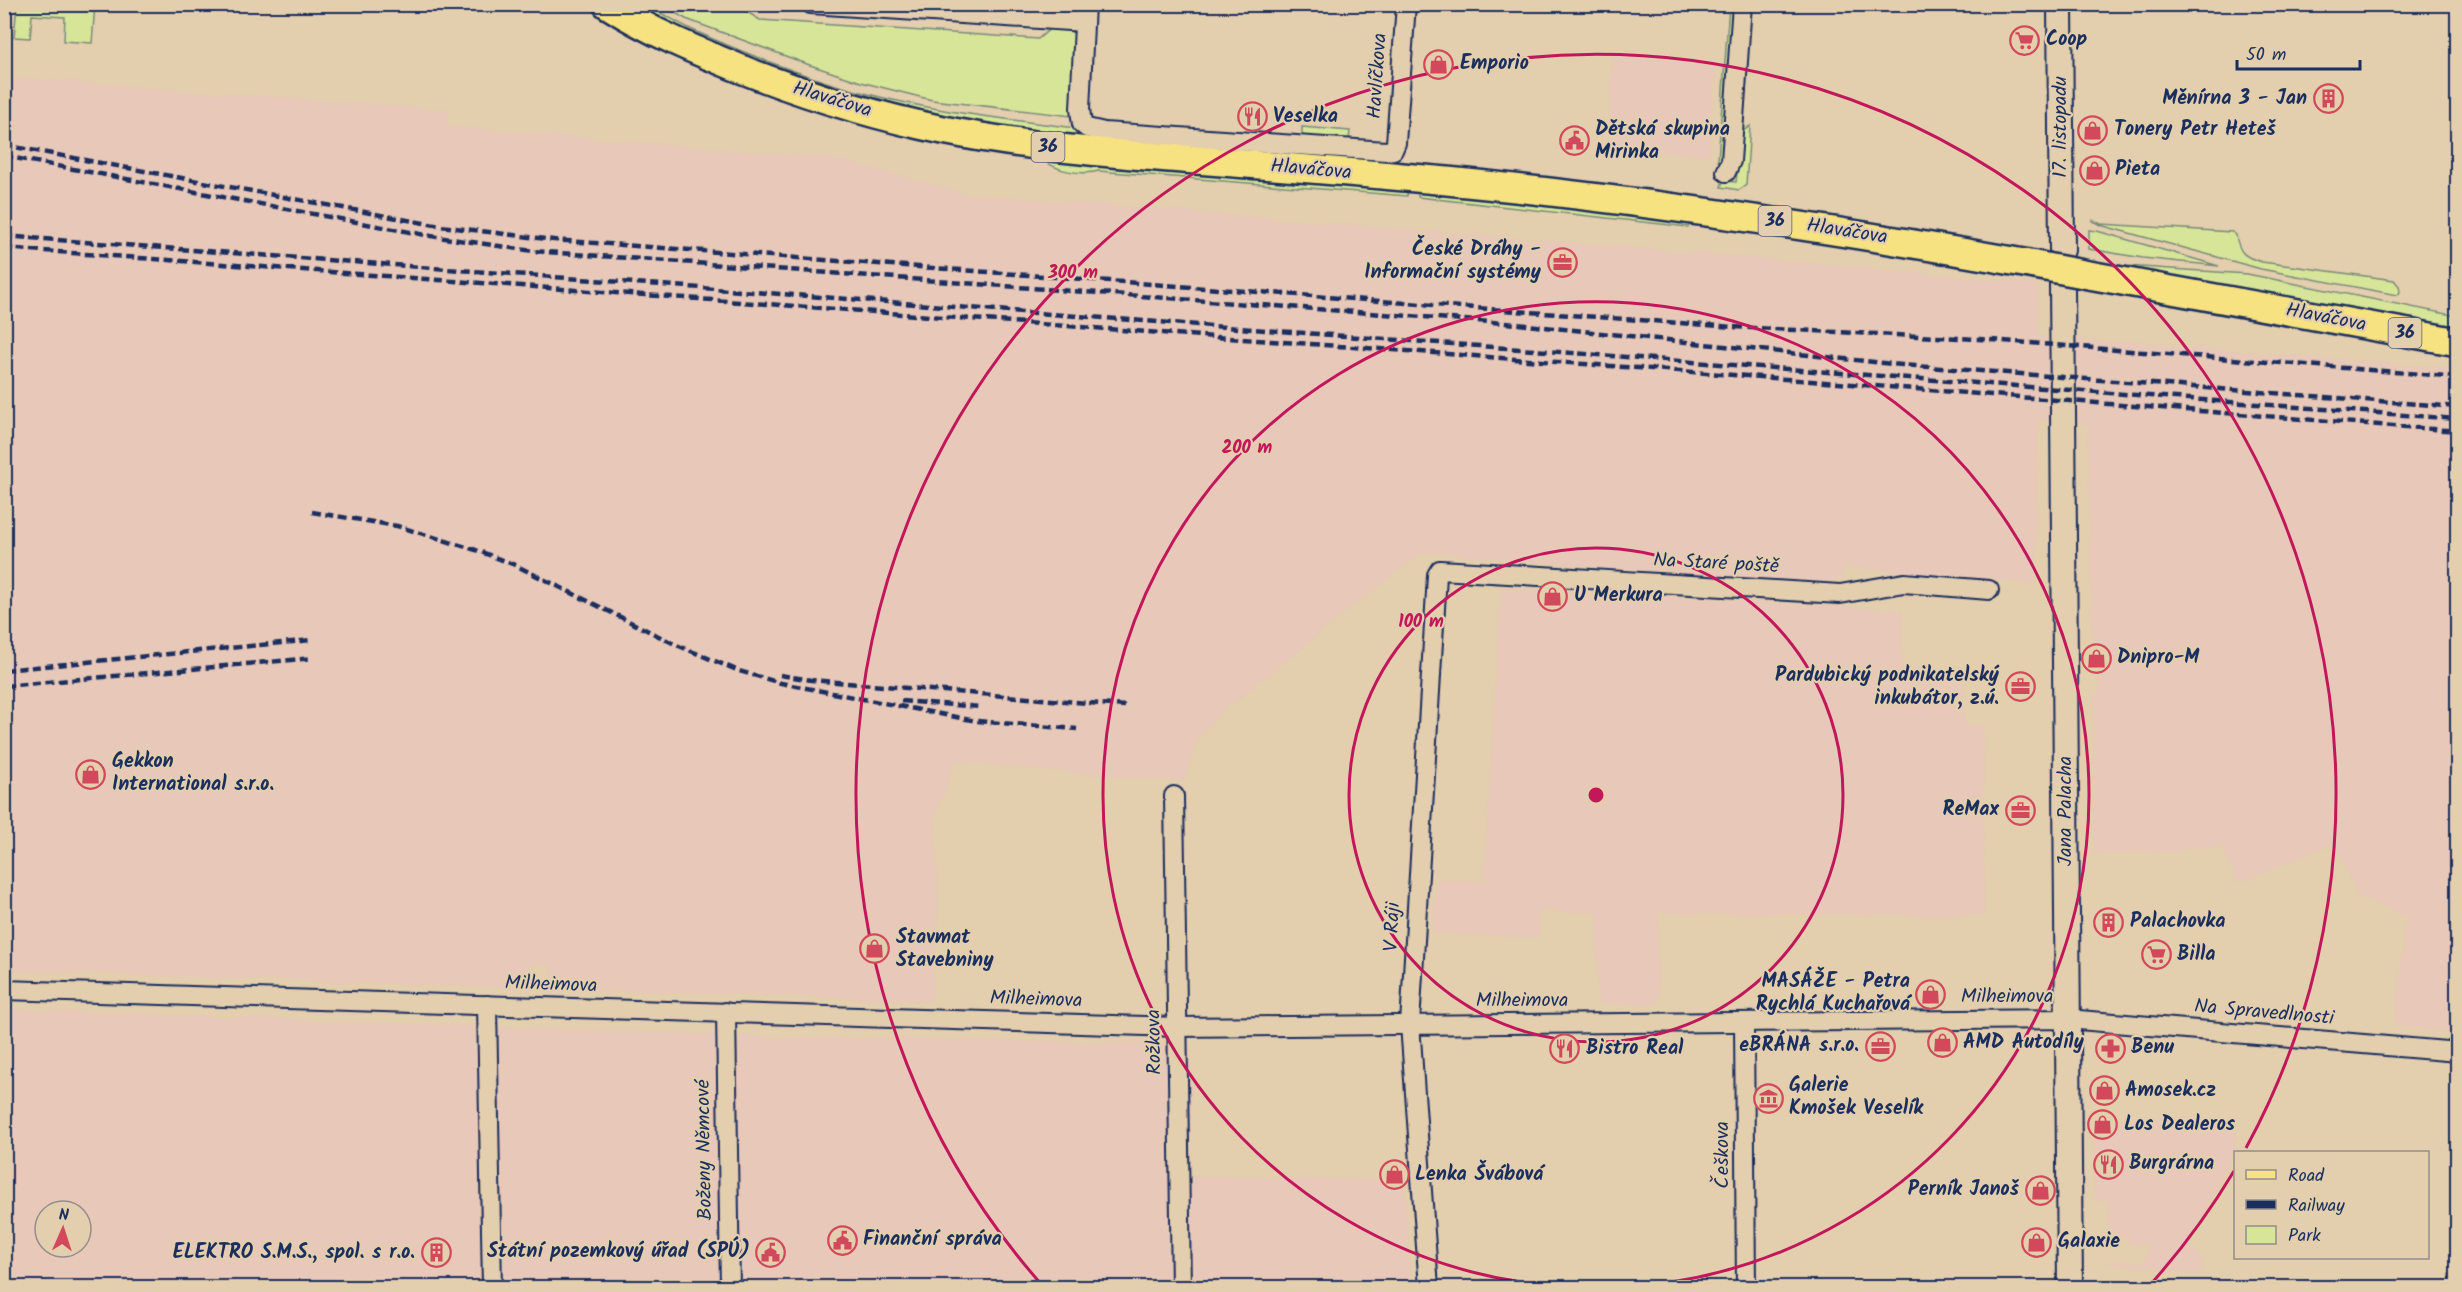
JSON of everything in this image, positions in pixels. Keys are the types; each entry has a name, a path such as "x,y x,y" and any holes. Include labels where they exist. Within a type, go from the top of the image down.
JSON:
{"main road":[{"name":"Hlaváčova","path":"607,4 682,44 781,84 852,107 944,130 998,140 1082,150 1415,178 1609,198 1834,230 2457,342"},
{"name":"17. listopadu","path":"2060,4 2062,250"},
{"name":"Jana Palacha","path":"2062,285 2070,1287"}],"street":[{"path":"811,4 1085,13"},
{"name":"Havlíčkova","path":"1393,150 1396,143 1406,4"},
{"path":"1726,172 1731,161 1742,4"},
{"name":"Hlaváčova","path":"1085,13 1080,109 1082,124 1087,128 1104,132 1393,150"},
{"name":"Na Staré poště","path":"1440,570 1840,594 1904,583 1989,590"},
{"name":"V Ráji","path":"1429,1287 1410,1024 1437,575 1440,570"},
{"name":"Rožkova","path":"1174,796 1181,1287"},
{"name":"Milheimova","path":"4,990 1177,1027 2067,1019"},
{"path":"488,1005 492,1287"},
{"name":"Boženy Němcové","path":"726,1012 730,1287"},
{"name":"Na Spravedlnosti","path":"2067,1019 2457,1052"},
{"name":"Češkova","path":"1744,1022 1746,1287"}],"shaded area":[{"path":"1613,55 1716,62 1709,156 1608,148"},
{"path":"5,76 12,77 12,79 448,110 447,126 836,159 967,194 1713,254 2037,284 2038,336 2118,342 2127,340 2194,348 2457,369 2457,1032 2395,1027 2406,917 2358,896 2335,843 2238,883 2222,845 2190,847 2175,852 2129,851 2128,854 2094,854 2093,696 2099,695 2099,668 2093,667 2088,424 2038,420 2035,584 1843,567 1842,576 1834,581 1817,582 1570,565 1430,552 1418,555 1220,713 1197,740 1184,782 954,762 935,818 938,915 932,1001 556,989 551,980 550,965 531,964 516,988 5,971"},
{"path":"1501,587 1902,610 1902,668 1963,669 1964,725 1983,726 1984,916 1658,913 1658,1004 1598,1004 1597,913 1538,911 1538,938 1433,933 1436,880 1484,881"},
{"path":"5,1009 757,1036 1191,1044 1191,1176 1404,1181 1411,1285 1296,1288 5,1288"},
{"path":"2192,1119 2192,1131 2238,1131 2233,1152 2189,1246 2202,1258 2201,1274 2100,1262 2146,1262 2147,1245 2128,1244 2128,1236 2108,1236 2108,1200 2094,1199 2094,1120"}],"green space":[{"path":"17,5 95,5 92,43 64,41 65,17 32,15 30,38 14,37"},
{"path":"629,5 654,10 739,50 847,88 945,110 1077,128 1099,141 976,125 914,112 833,89 742,58"},
{"path":"661,5 747,5 747,12 760,20 1038,39 1051,28 1066,29 1074,34 1078,50 1072,116 932,100 861,82 686,19"},
{"path":"1729,5 1733,5 1722,157 1718,161"},
{"path":"1750,126 1746,185 1739,190 1721,187 1723,181 1736,182 1741,133"},
{"path":"1302,127 1350,131 1349,139 1302,136"},
{"path":"1043,159 1408,188 1407,196 1099,171 1085,173 1062,170"},
{"path":"1419,190 1582,206 1692,223 1688,227 1418,197"},
{"path":"2092,220 2101,224 2232,232 2236,235 2243,253 2256,260 2394,280 2400,292 2397,295 2261,269 2100,225"},
{"path":"2089,230 2219,266 2143,258 2089,249"},
{"path":"2111,265 2247,274 2457,316 2457,327 2111,268"}],"railway":[{"path":"4,145 440,226 554,240 1733,327 1979,339 2458,377"},
{"path":"4,156 431,236 533,251 1517,324 1902,365 2458,407"},
{"path":"4,236 2458,419"},
{"path":"4,248 1747,376 2458,431"},
{"path":"312,512 397,526 476,550 515,565 679,646 739,671 781,683 976,721 1077,729"},
{"path":"4,670 312,640"},
{"path":"4,686 313,658"},
{"path":"780,675 811,680 1125,706"},
{"path":"901,701 980,707"}],"place":[{"name":"Coop","path":"2025,40"},
{"name":"Emporio","path":"1439,64"},
{"name":"Měnírna 3 - Jan","path":"2328,99"},
{"name":"Veselka","path":"1252,117"},
{"name":"Tonery Petr Heteš","path":"2093,130"},
{"name":"Dětská skupina Mirinka","path":"1574,141"},
{"name":"Pieta","path":"2094,170"},
{"name":"České Dráhy - Informační systémy","path":"1562,262"},
{"name":"U Merkura","path":"1553,596"},
{"name":"Dnipro-M","path":"2096,658"},
{"name":"Pardubický podnikatelský inkubátor, z.ú.","path":"2020,687"},
{"name":"Gekkon International s.r.o.","path":"91,774"},
{"name":"ReMax","path":"2020,810"},
{"name":"Palachovka","path":"2109,922"},
{"name":"Stavmat Stavebniny","path":"875,949"},
{"name":"Billa","path":"2156,955"},
{"name":"MASÁŽE - Petra Rychlá Kuchařová","path":"1931,994"},
{"name":"AMD Autodíly","path":"1942,1043"},
{"name":"eBRÁNA s.r.o.","path":"1880,1046"},
{"name":"Benu","path":"2110,1048"},
{"name":"Bistro Real","path":"1565,1049"},
{"name":"Amosek.cz","path":"2104,1091"},
{"name":"Galerie Kmošek Veselík","path":"1768,1098"},
{"name":"Los Dealeros","path":"2103,1125"},
{"name":"Burgrárna","path":"2108,1164"},
{"name":"Lenka Švábová","path":"1394,1175"},
{"name":"Perník Janoš","path":"2040,1190"},
{"name":"Finanční správa","path":"842,1240"},
{"name":"Galaxie","path":"2037,1242"},
{"name":"Státní pozemkový úřad (SPÚ)","path":"771,1252"},
{"name":"ELEKTRO S.M.S., spol. s r.o.","path":"436,1253"}]}
